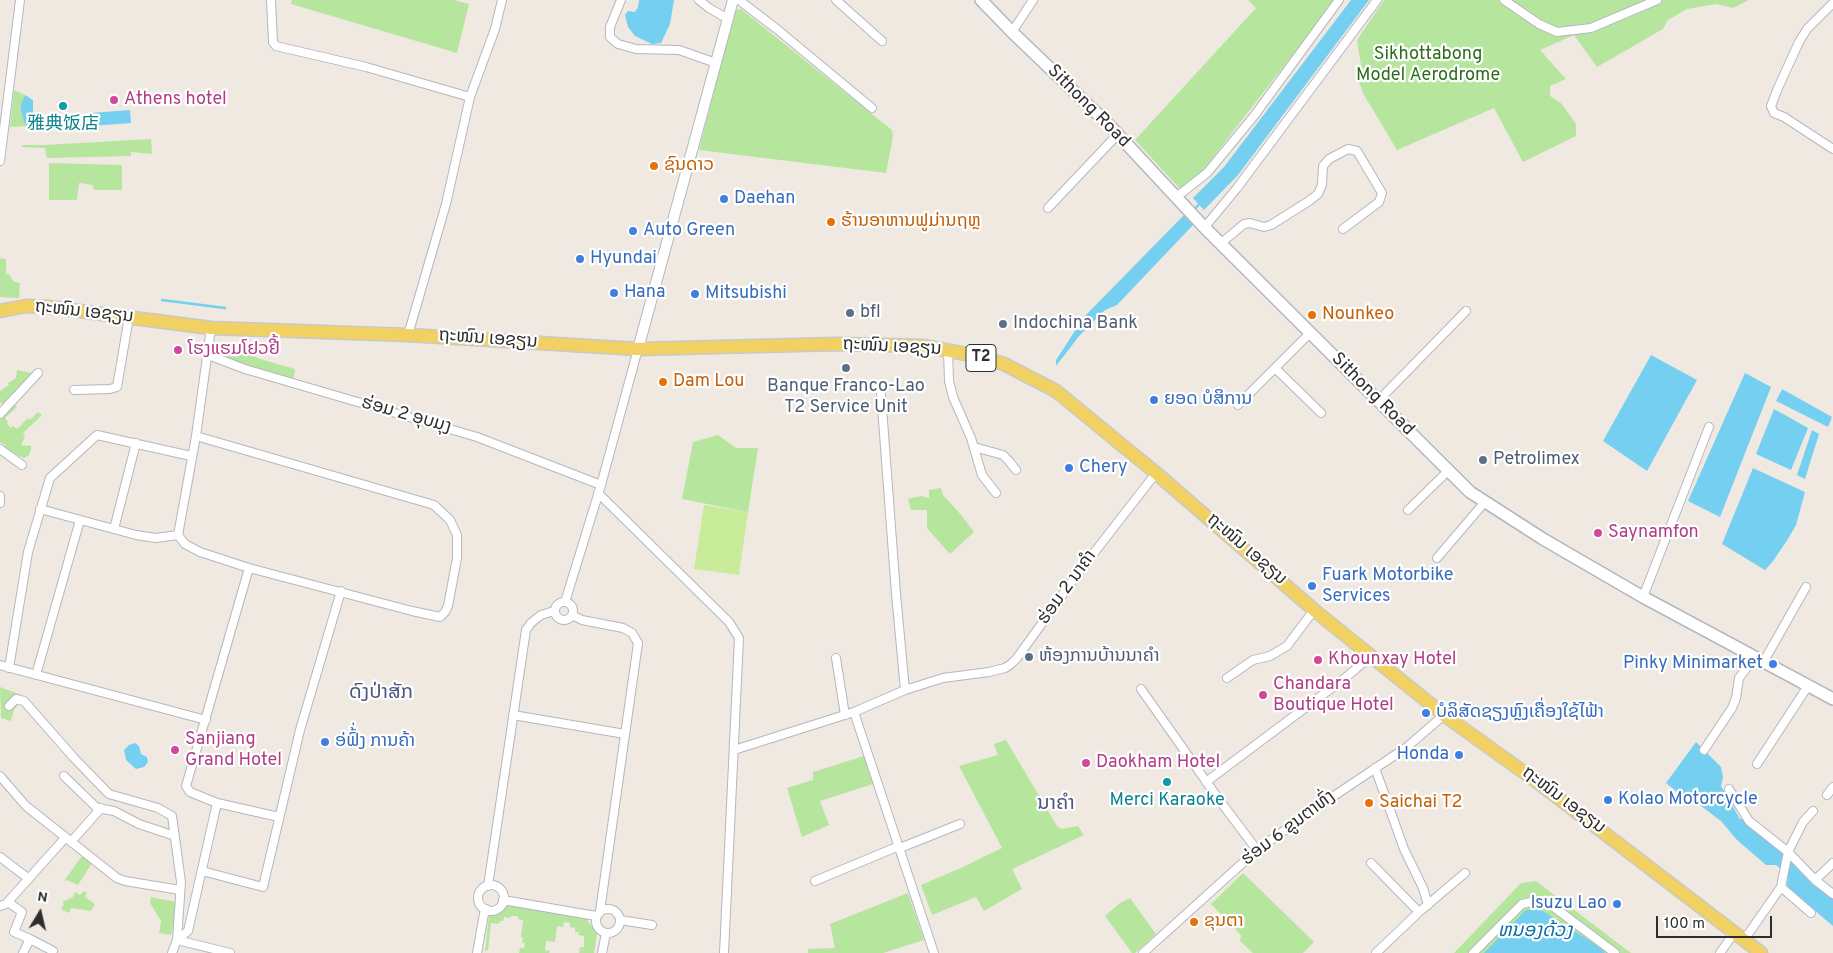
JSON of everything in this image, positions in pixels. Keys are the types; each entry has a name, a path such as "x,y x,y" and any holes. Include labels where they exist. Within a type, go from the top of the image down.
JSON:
{"main road":[{"name":"Sithong Road","path":"981,0 1118,134 1175,198 1220,244 1470,492 1484,503 1643,597 1833,699"},
{"name":"ຖະໜົນ ເອຊຽນ","path":"0,311 26,306 48,307 211,328 408,335 638,349 837,344 924,346 972,355 1004,364 1056,391 1156,473 1314,610 1444,715 1536,781 1739,936 1757,952"}],"street":[{"path":"0,161 20,0"},
{"path":"271,0 274,42 276,46 366,67 470,98"},
{"path":"408,335 446,204 470,98 495,29 502,0"},
{"path":"621,0 610,27 610,37 618,44 636,49 679,50 716,62"},
{"path":"700,0 709,8 728,19"},
{"path":"565,602 601,485 733,0"},
{"path":"739,0 872,108"},
{"path":"836,0 882,41"},
{"path":"1012,32 1033,0"},
{"path":"1175,198 1207,174 1254,116 1339,0"},
{"path":"1204,227 1237,188 1376,0"},
{"path":"1504,0 1539,24 1557,32 1590,28 1657,0"},
{"path":"1833,3 1807,30 1799,42 1772,106 1774,112 1833,149"},
{"path":"1048,208 1118,134"},
{"path":"1220,244 1244,224 1271,225 1309,201 1318,194 1322,185 1323,166 1329,159 1348,149 1356,151 1382,193 1379,202 1343,229"},
{"path":"1378,401 1466,311"},
{"path":"74,390 118,387 129,317"},
{"path":"196,436 434,505 450,520 457,535 457,558 448,606 440,617 412,611 249,568 200,552 185,544 178,535 196,436 211,328"},
{"path":"1238,405 1310,333"},
{"path":"948,350 950,389 974,447 982,475 996,493"},
{"name":"ຮ່ອມ 2 ອຸບມຸງ","path":"208,354 245,369 477,437 601,485"},
{"path":"1275,368 1321,413"},
{"path":"0,414 38,373"},
{"path":"881,394 905,690"},
{"path":"1643,597 1709,427"},
{"path":"10,668 28,552 50,478 95,435 191,456"},
{"path":"114,529 136,443"},
{"path":"974,447 1003,455 1016,470"},
{"path":"0,449 22,464"},
{"path":"1408,510 1448,471"},
{"name":"ຮ່ອມ 2 ນາຄຳ","path":"734,750 854,712 905,690 943,678 996,670 1011,664 1156,473"},
{"path":"598,493 729,622 739,638 724,953"},
{"path":"0,496 0,503"},
{"path":"1437,558 1484,503"},
{"path":"40,509 136,535 156,538 178,535"},
{"path":"36,675 80,520"},
{"path":"249,568 186,786 190,792 217,803 279,817"},
{"path":"1704,750 1732,708 1739,678 1759,659 1806,587"},
{"path":"202,871 264,886 306,710 341,591"},
{"path":"488,886 526,630 541,615 554,611 559,603 565,602 572,607 572,616 568,620 562,620 556,617 554,611"},
{"path":"1227,678 1253,660 1270,656 1287,646 1314,610"},
{"path":"503,900 598,913 604,909 612,909 618,914 620,920 616,929 610,933 602,932 596,926 598,913 625,734 638,643 632,633 622,628 582,620 572,616"},
{"path":"1206,782 1345,678 1371,656"},
{"path":"836,658 845,715"},
{"path":"0,665 206,720"},
{"path":"1757,764 1808,686"},
{"path":"1141,689 1206,782 1257,850"},
{"path":"9,706 16,700 24,701 109,794 158,808 172,816 180,890 177,940 172,953"},
{"path":"854,712 934,953"},
{"name":"ຮ່ອມ 6 ຂູນຕາທົ່ງ","path":"1143,953 1257,850 1407,747 1444,715"},
{"path":"513,716 625,734"},
{"path":"1375,768 1404,849 1423,888 1428,905"},
{"path":"0,776 26,806 121,880 180,890"},
{"path":"64,776 97,808 118,813 138,824 175,836"},
{"path":"1826,795 1833,787"},
{"path":"1729,789 1745,816 1833,894"},
{"path":"177,940 188,931 217,803"},
{"path":"53,950 14,932 22,912 5,904 100,808"},
{"path":"1720,953 1739,936 1781,887 1787,853 1803,822 1813,812"},
{"path":"815,880 960,824"},
{"path":"0,857 29,879"},
{"path":"1370,863 1419,912"},
{"path":"1816,880 1833,863"},
{"path":"1376,953 1419,912 1465,873"},
{"path":"492,885 499,888 503,900 502,904 496,909 486,910 481,906 478,898 481,890 492,885"},
{"path":"1781,887 1812,913"},
{"path":"1473,953 1522,904 1535,901 1551,905 1615,953"},
{"path":"477,953 486,910"},
{"path":"620,920 652,925"},
{"path":"602,953 606,933"},
{"path":"23,953 30,939"},
{"path":"177,940 230,953"}],"green space":[{"path":"292,0 454,0 469,4 457,53 291,4"},
{"path":"1248,0 1335,0 1204,169 1181,190 1135,140 1256,8"},
{"name":"Sikhottabong Model Aerodrome","path":"1384,0 1749,0 1733,8 1717,4 1687,9 1668,20 1663,29 1597,67 1574,35 1540,50 1566,79 1550,86 1550,96 1561,103 1576,124 1576,136 1523,162 1494,108 1397,150 1364,95 1359,82 1362,72 1357,40"},
{"path":"741,9 892,130 893,137 886,173 699,150 735,10"},
{"path":"14,90 25,95 23,99 24,122 27,126 10,127"},
{"path":"151,139 152,154 131,152 131,156 47,158 45,148 22,147 22,145"},
{"path":"49,163 122,165 122,190 94,190 93,185 79,183 77,200 49,200"},
{"path":"0,258 6,259 6,274 9,274 14,282 20,283 19,298 0,297"},
{"path":"223,345 234,347 260,359 295,369 293,380 256,369 224,356 220,351"},
{"path":"17,370 32,373 4,406 0,402 0,391 16,378"},
{"path":"14,404 17,407 5,418 11,428 13,426 17,429 28,418 30,420 38,412 42,415 23,433 25,437 21,445 31,446 29,455 24,458 4,449 5,445 0,442 0,418"},
{"path":"718,435 736,448 758,448 748,512 682,499 693,442"},
{"path":"941,488 943,495 974,532 950,554 927,528 927,510 911,510 908,499 921,496 929,498 929,490"},
{"path":"704,505 748,512 739,575 694,569"},
{"path":"0,687 24,696 14,710 11,721 1,718"},
{"path":"1006,740 1057,826 1061,829 1078,826 1084,835 1012,869 1022,889 984,911 976,897 932,915 921,885 1002,848 959,766 998,755 994,744"},
{"path":"864,756 873,784 820,801 829,825 802,837 787,788 813,780 813,772"},
{"path":"82,856 92,863 78,885 67,880 64,881"},
{"path":"1243,873 1314,942 1303,953 1253,953 1240,941 1241,935 1211,904"},
{"path":"1536,881 1631,953 1454,953 1521,883"},
{"path":"84,891 87,893 85,897 95,904 91,911 71,908 69,913 61,909 64,904 62,902 73,897 75,892 80,895"},
{"path":"908,893 924,940 883,953 808,953 808,949 835,948 830,924"},
{"path":"151,897 176,902 175,919 171,935 159,933 161,921 150,903"},
{"path":"1130,898 1156,934 1135,953 1132,953 1105,916 1120,903"},
{"path":"506,905 586,918 597,934 594,953 579,953 580,947 584,947 584,936 578,935 579,932 575,932 575,928 570,927 570,923 564,922 563,927 557,926 555,942 546,941 545,950 550,951 549,953 519,953 520,948 524,948 525,943 522,943 523,938 521,937 523,920 518,919 518,916 504,917 503,921 500,921 499,924 491,923 488,950 485,951 489,915 497,913"}],"water":[{"path":"639,0 674,0 670,24 661,43 652,44 635,36 628,27 625,15 628,11 635,12"},
{"path":"1351,0 1369,0 1238,175 1204,210 1193,198 1224,167"},
{"path":"25,95 33,100 33,118 27,126 21,110 21,104"},
{"path":"130,110 131,123 91,126 91,113"},
{"path":"1184,215 1193,225 1117,305 1105,310 1080,335 1056,366 1056,360 1084,317"},
{"path":"1651,355 1697,380 1647,471 1603,441"},
{"path":"1745,373 1771,387 1720,517 1688,501"},
{"path":"1782,389 1832,417 1828,427 1776,401"},
{"path":"1774,409 1808,428 1791,470 1756,454"},
{"path":"1812,430 1819,434 1805,479 1797,475"},
{"path":"1753,468 1805,492 1796,525 1765,570 1722,544"},
{"path":"1696,742 1721,767 1723,777 1721,786 1740,819 1743,819 1784,854 1781,869 1776,865 1766,865 1737,840 1721,821 1689,797 1686,799 1666,783"},
{"path":"135,743 139,746 141,754 147,757 148,762 144,767 136,769 126,760 124,750 129,745"},
{"path":"1789,860 1833,895 1833,926 1787,887"},
{"name":"ຫນອງດ້ວງ","path":"1526,910 1541,910 1601,948 1605,953 1484,953"}],"waterway":[{"path":"1193,211 1201,202"},
{"path":"162,300 225,308"}],"place":[{"name":"Athens hotel","path":"114,100"},
{"name":"雅典饭店","path":"63,106"},
{"name":"ຊົນດາວ","path":"654,166"},
{"name":"Daehan","path":"724,199"},
{"name":"ຮ້ານອາຫານຟູມ່ານຖຫຼ","path":"831,222"},
{"name":"Auto Green","path":"633,231"},
{"name":"Hyundai","path":"580,259"},
{"name":"Hana","path":"614,293"},
{"name":"Mitsubishi","path":"695,294"},
{"name":"bfl","path":"850,313"},
{"name":"Nounkeo","path":"1312,315"},
{"name":"Indochina Bank","path":"1003,324"},
{"name":"ໂຮງແຮມໂຢວຢີ້","path":"178,350"},
{"name":"Banque Franco-Lao T2 Service Unit","path":"846,368"},
{"name":"Dam Lou","path":"663,382"},
{"name":"ຍອດ ບໍສິການ","path":"1154,400"},
{"name":"Petrolimex","path":"1483,460"},
{"name":"Chery","path":"1069,468"},
{"name":"Saynamfon","path":"1598,533"},
{"name":"Fuark Motorbike Services","path":"1312,586"},
{"name":"ຫ້ອງການບ້ານນາຄໍາ","path":"1029,657"},
{"name":"Khounxay Hotel","path":"1318,660"},
{"name":"Pinky Minimarket","path":"1773,664"},
{"name":"Chandara Boutique Hotel","path":"1263,695"},
{"name":"ບໍລິສັດຊຽງຫຼົງເຄື່ອງໃຊ້ໄຟ້າ","path":"1426,713"},
{"name":"ອ່ຟົ້່ງ ການຄ້າ","path":"325,742"},
{"name":"Sanjiang Grand Hotel","path":"175,750"},
{"name":"Honda","path":"1459,755"},
{"name":"Daokham Hotel","path":"1086,763"},
{"name":"Merci Karaoke","path":"1167,782"},
{"name":"Kolao Motorcycle","path":"1608,800"},
{"name":"Saichai T2","path":"1369,803"},
{"name":"Isuzu Lao","path":"1617,904"},
{"name":"ຂຸນຕາ","path":"1194,922"}],"district":[{"name":"ດົງປ່າສັກ","path":"381,694"},
{"name":"ນາຄຳ","path":"1056,805"}]}
